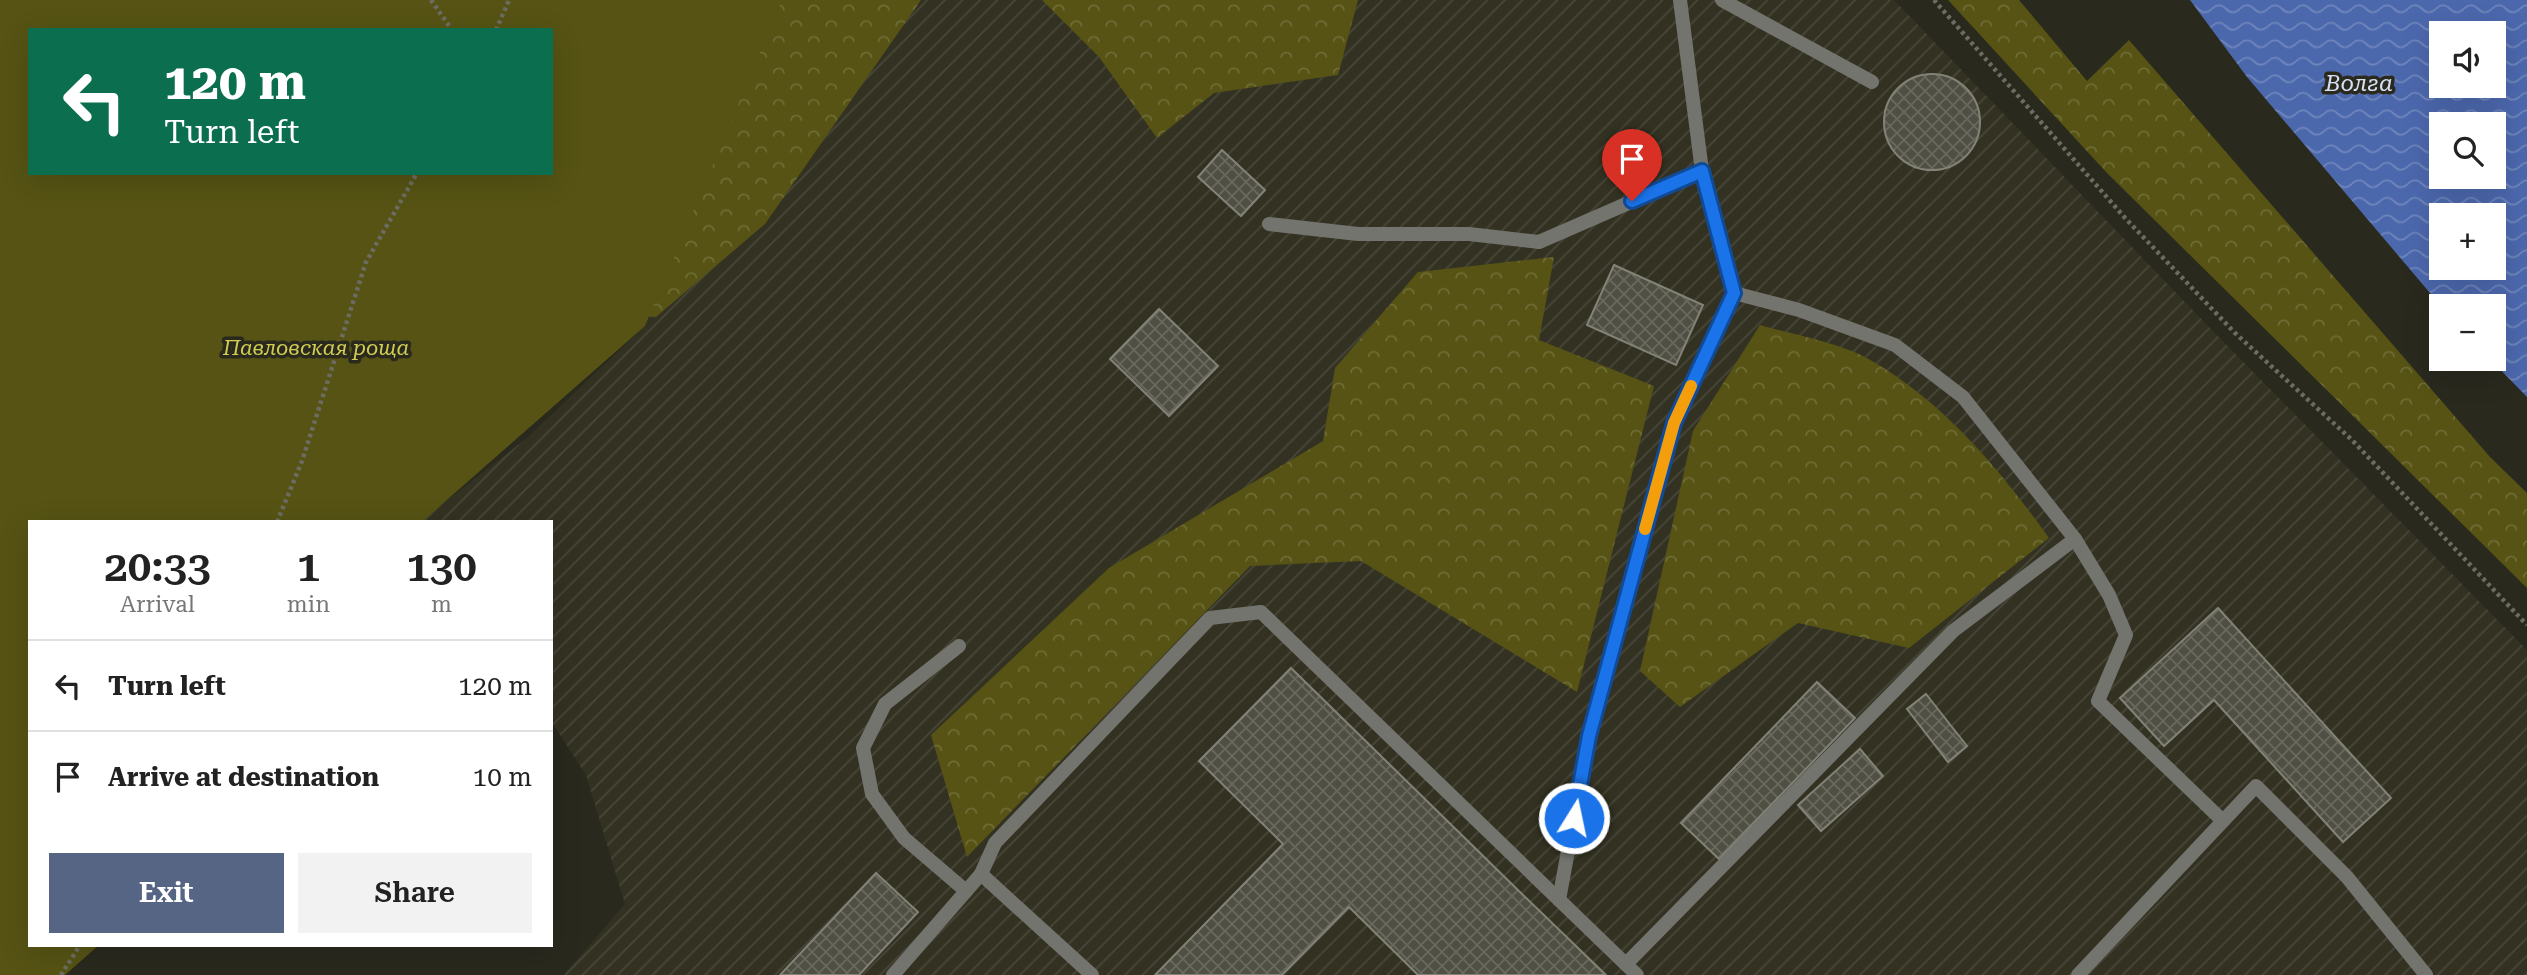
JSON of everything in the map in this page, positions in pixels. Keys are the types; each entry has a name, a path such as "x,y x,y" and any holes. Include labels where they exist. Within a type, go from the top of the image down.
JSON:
{"lane":[{"path":"1559,900 1589,736 1674,423 1734,293 1702,171 1680,0"},
{"path":"1722,0 1872,82"},
{"path":"1269,224 1357,233 1469,233 1539,242 1702,171"},
{"path":"1734,293 1799,310 1895,345 1963,397 2075,540 2109,595 2126,635 2098,701 2223,821"},
{"path":"1626,964 1953,631 2075,540"},
{"path":"893,975 981,874 995,843 1210,618 1261,611 1637,975"},
{"path":"959,646 886,704 863,748 872,794 904,838 966,891"},
{"path":"2078,975 2256,786 2347,877 2426,975"},
{"path":"981,874 1092,975"}],"path":[{"path":"431,0 451,28"},
{"path":"497,28 509,0"},
{"path":"1934,0 2126,219 2235,333 2352,440 2527,625"},
{"path":"278,520 302,461 366,262 416,175"},
{"path":"61,975 79,947"}],"shaded area":[{"path":"782,0 1894,0 2208,326 2527,650 2527,975 564,975 625,904 586,775 553,724 553,520 422,520 527,438 645,326"}],"green space":[{"name":"Павловская роща","path":"0,0 782,0 645,326 424,520 28,520 28,947 97,947 65,975 0,975"},
{"path":"556,0 921,0 765,224 656,317 598,314 302,520 550,175 553,175 551,28"},
{"path":"1042,0 1358,0 1338,75 1214,93 1157,138 1099,57"},
{"path":"1948,0 2019,0 2087,81 2129,40 2490,457 2527,493 2527,588 2107,173"},
{"path":"1554,257 1539,340 1654,386 1577,692 1361,561 1250,566 967,857 931,735 1109,568 1323,441 1335,368 1418,272"},
{"path":"1760,325 1852,351 1918,392 1943,413 1988,460 2049,538 1909,648 1798,623 1680,707 1640,671 1693,431"}],"water":[{"name":"Волга","path":"2190,0 2527,0 2527,397 2502,371 2506,371 2506,294 2431,294 2247,77"}],"building":[{"path":"1932,74 1950,78 1966,88 1976,104 1980,122 1976,140 1966,156 1950,166 1932,170 1914,166 1898,156 1888,140 1884,122 1888,104 1898,88 1914,78"},
{"path":"1222,150 1265,190 1241,216 1198,177"},
{"path":"1614,265 1703,305 1676,365 1587,325"},
{"path":"1159,309 1218,366 1169,416 1110,359"},
{"path":"2218,608 2391,798 2343,842 2214,700 2164,746 2120,698"},
{"path":"1291,668 1606,975 1418,975 1349,907 1282,975 1155,975 1283,844 1199,761"},
{"path":"1817,682 1855,718 1719,859 1681,823"},
{"path":"1926,694 1967,746 1948,762 1907,709"},
{"path":"1860,749 1883,776 1821,831 1798,805"},
{"path":"876,873 918,912 859,975 780,975"}],"slow traffic":[{"path":"1645,529 1674,423 1691,386"}],"route":[{"path":"1574,818 1589,736 1674,423 1734,293 1702,171 1632,201"}]}
